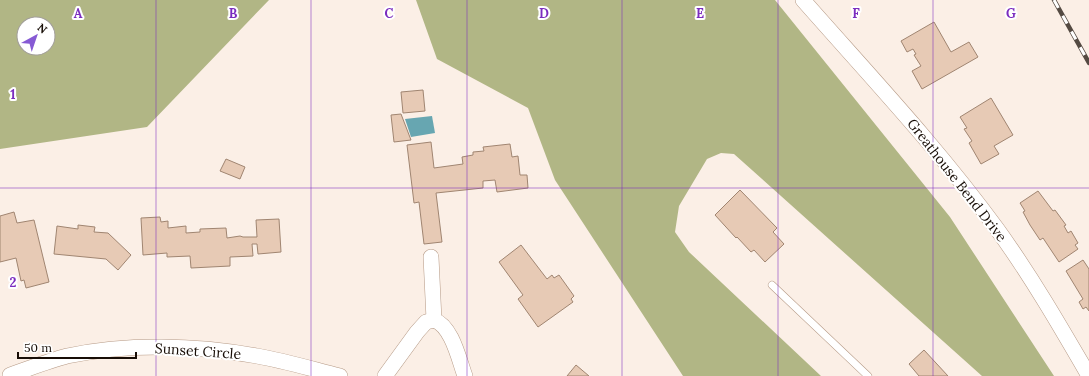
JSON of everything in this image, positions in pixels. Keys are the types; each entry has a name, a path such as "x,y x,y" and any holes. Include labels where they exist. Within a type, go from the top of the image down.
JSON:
{"street":[{"name":"Greathouse Bend Drive","path":"803,0 892,98 961,181 1033,281 1089,376"},
{"path":"431,257 434,320"},
{"path":"385,376 417,332 426,322 434,320 444,325 453,343 465,376"},
{"name":"Sunset Circle","path":"10,375 66,356 92,352 161,346 215,350 257,356 340,376"}],"lane":[{"path":"772,285 868,376"}],"green space":[{"path":"0,0 269,0 147,127 0,149"},
{"path":"416,0 775,0 950,217 1054,376 982,376 734,154 721,153 707,159 679,206 675,232 689,252 821,376 683,376 555,180 528,108 437,59"}],"water":[{"path":"432,116 435,133 411,137 405,119"}],"building":[{"path":"934,22 951,52 969,42 978,57 922,89 912,71 921,66 914,55 916,54 913,49 907,52 901,41"},
{"path":"423,90 425,111 403,113 401,92"},
{"path":"991,98 1013,135 994,146 999,154 981,164 969,143 972,141 964,129 967,128 960,117"},
{"path":"401,114 411,140 394,142 391,115"},
{"path":"431,142 434,168 463,164 462,157 473,155 473,152 484,151 483,147 510,144 512,157 518,156 520,175 527,175 528,188 497,192 495,180 483,181 483,188 436,193 442,242 424,244 419,202 414,203 407,145"},
{"path":"226,159 245,167 240,179 220,171"},
{"path":"740,190 777,228 773,232 784,244 765,262 754,250 751,252 737,237 736,238 715,215"},
{"path":"1038,191 1053,211 1055,210 1066,225 1064,226 1068,233 1071,231 1078,243 1075,245 1078,249 1059,262 1043,238 1040,240 1030,225 1023,212 1025,211 1020,203"},
{"path":"14,212 17,223 34,220 49,282 26,288 24,280 21,281 16,258 0,262 0,216"},
{"path":"160,217 161,222 168,221 168,228 186,226 186,233 200,232 200,229 226,228 227,238 240,236 257,237 256,220 279,219 281,252 258,254 257,244 252,244 253,256 230,257 230,266 191,268 190,256 167,257 167,253 143,255 141,218"},
{"path":"78,225 95,227 94,232 108,233 131,255 118,270 106,259 54,254 57,226 78,229"},
{"path":"521,245 547,279 552,275 554,278 559,275 574,296 571,299 573,302 538,327 518,299 523,295 499,262"},
{"path":"1083,260 1089,269 1089,311 1086,307 1083,309 1079,302 1083,299 1066,271"},
{"path":"924,350 948,376 919,376 909,364"},
{"path":"576,365 589,376 567,376"}],"railway":[{"path":"1054,0 1089,63"}]}
